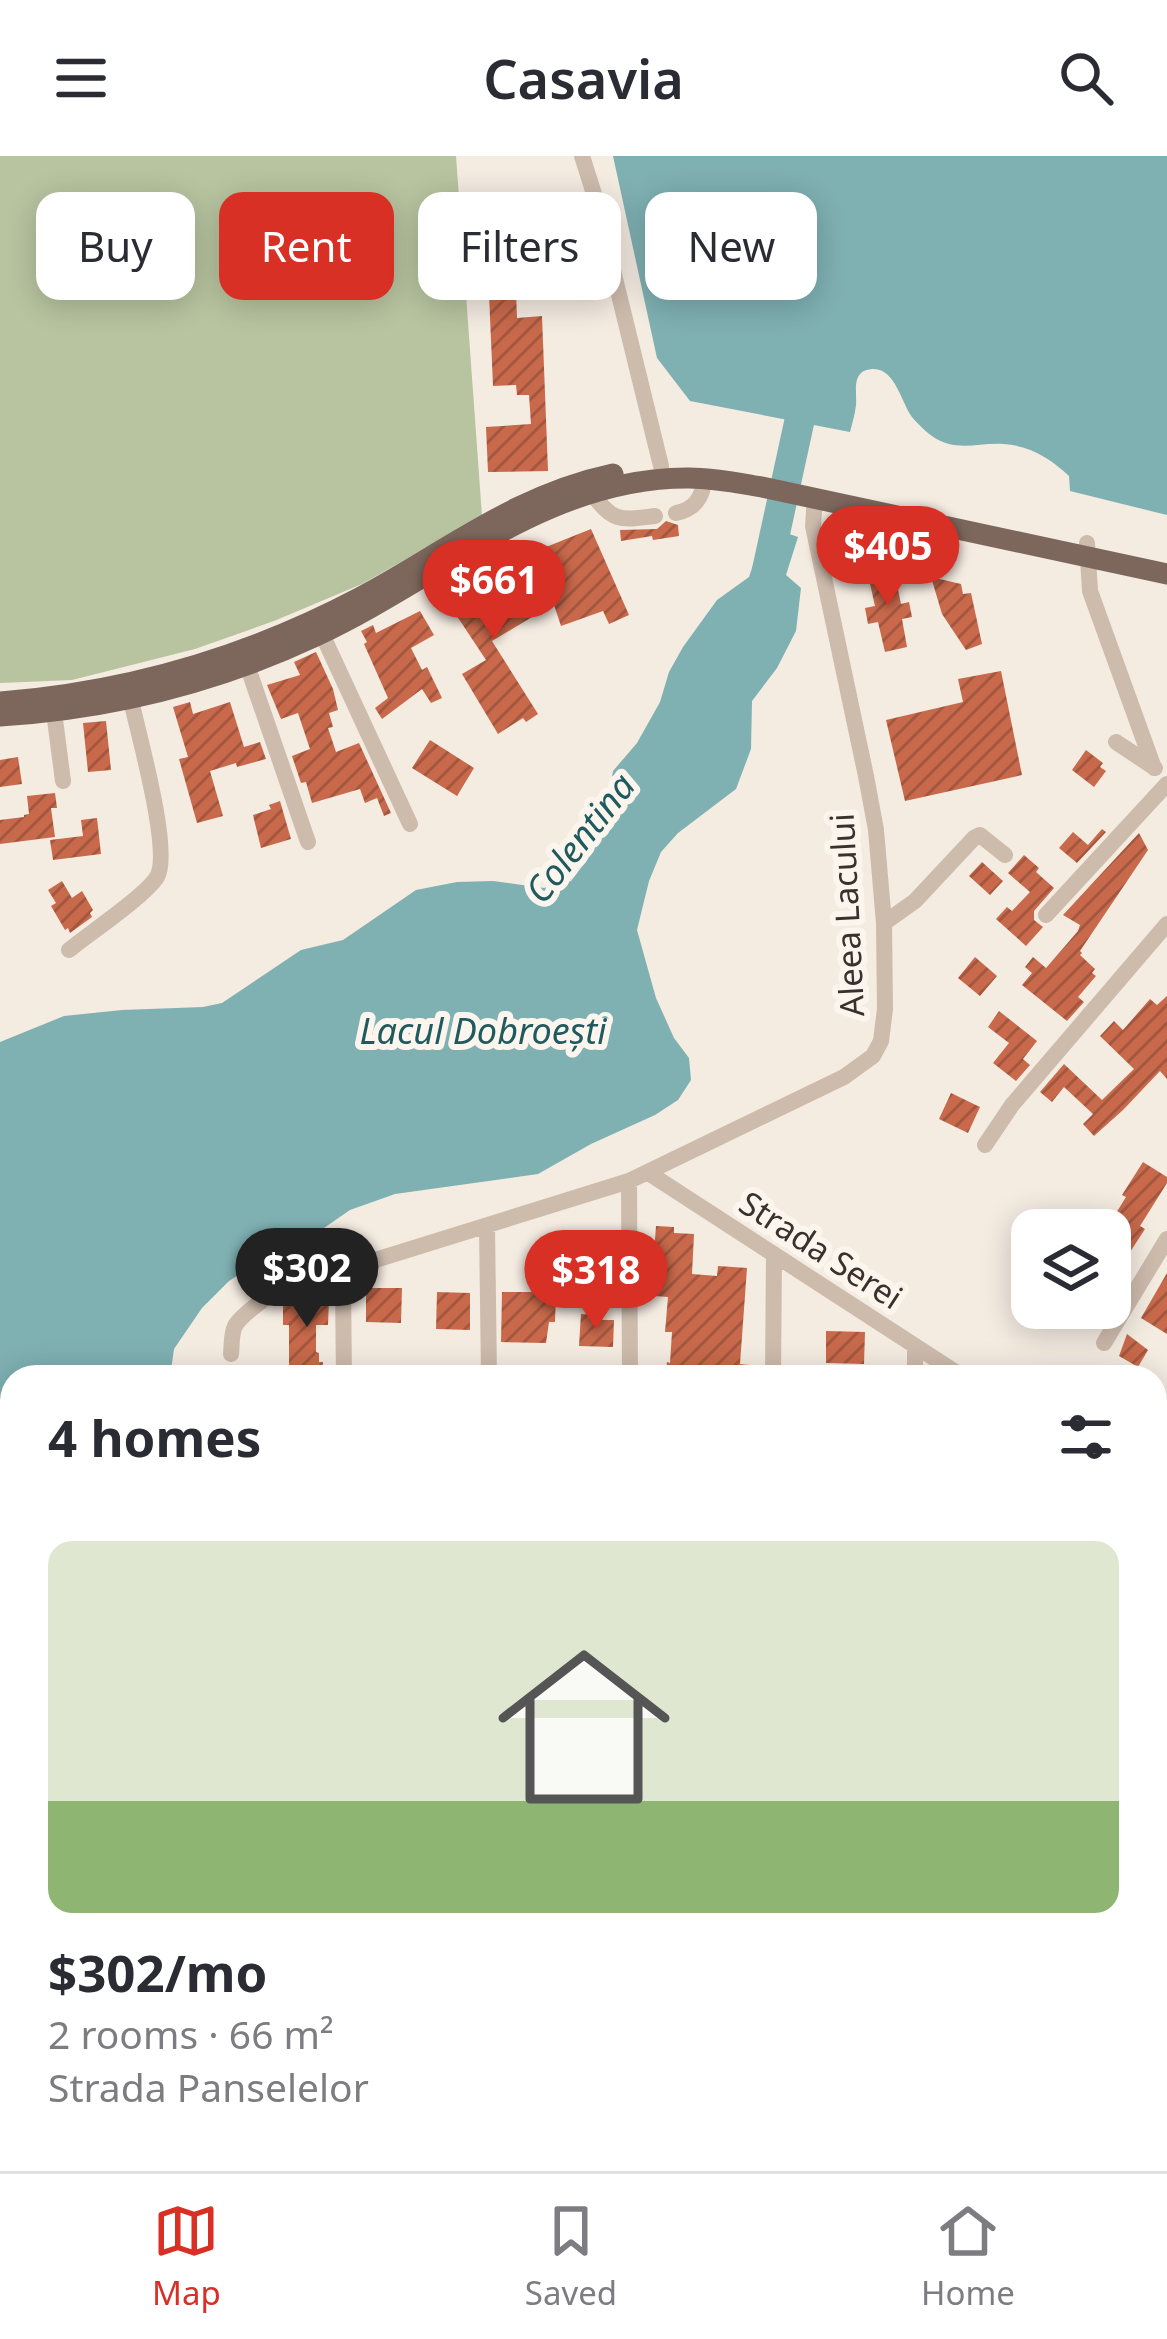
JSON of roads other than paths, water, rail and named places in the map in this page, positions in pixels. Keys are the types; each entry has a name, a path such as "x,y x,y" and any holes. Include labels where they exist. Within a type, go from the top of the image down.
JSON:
{"main road":[{"path":"0,702 128,685 241,651 359,598 535,497 585,480 661,466 1087,550 1167,561"},
{"path":"0,716 131,700 247,665 388,600 548,508 592,493 707,474"},
{"path":"1087,550 1167,574"}],"street":[{"path":"582,156 661,466"},
{"path":"676,512 694,505 707,474"},
{"path":"592,493 603,509 620,519 655,516"},
{"name":"Aleea Lacului","path":"231,1354 232,1333 244,1316 309,1268 329,1260 352,1267 629,1181 826,1087 872,1056 884,1027 881,873 870,794 813,526 814,493"},
{"path":"1087,550 1090,592 1161,771"},
{"path":"322,634 410,824"},
{"path":"247,665 308,842"},
{"path":"69,950 147,888 160,872 161,842 131,700"},
{"path":"54,712 63,782"},
{"path":"1116,742 1161,771"},
{"path":"1046,915 1167,784"},
{"path":"884,923 915,902 974,838 986,838 1005,855"},
{"path":"985,1144 1167,924"},
{"name":"Strada Serei","path":"647,1172 944,1365"},
{"path":"629,1181 630,1365"},
{"path":"487,1225 489,1365"},
{"path":"1104,1343 1167,1239"},
{"path":"773,1365 774,1254"},
{"path":"344,1365 343,1279 352,1267"},
{"path":"915,1347 915,1365"}],"water":[{"path":"613,156 1167,156 1167,515 1070,491 1069,476 1023,447 941,441 912,417 892,380 881,370 866,370 858,377 850,432 690,401 657,358"},
{"name":"Lacul Dobroești","path":"766,526 798,537 786,575 801,588 796,631 777,668 752,701 751,749 736,789 678,833 661,852 637,930 656,998 689,1058 691,1080 678,1100 538,1174 395,1194 350,1210 229,1281 202,1308 174,1349 172,1365 0,1365 0,1042 64,1016 222,1003 301,950 343,940 416,890 457,882 544,888 571,881 593,852 613,771 637,743 683,647 717,600 749,577"}],"waterway":[{"name":"Colentina","path":"767,570 805,382"}]}
